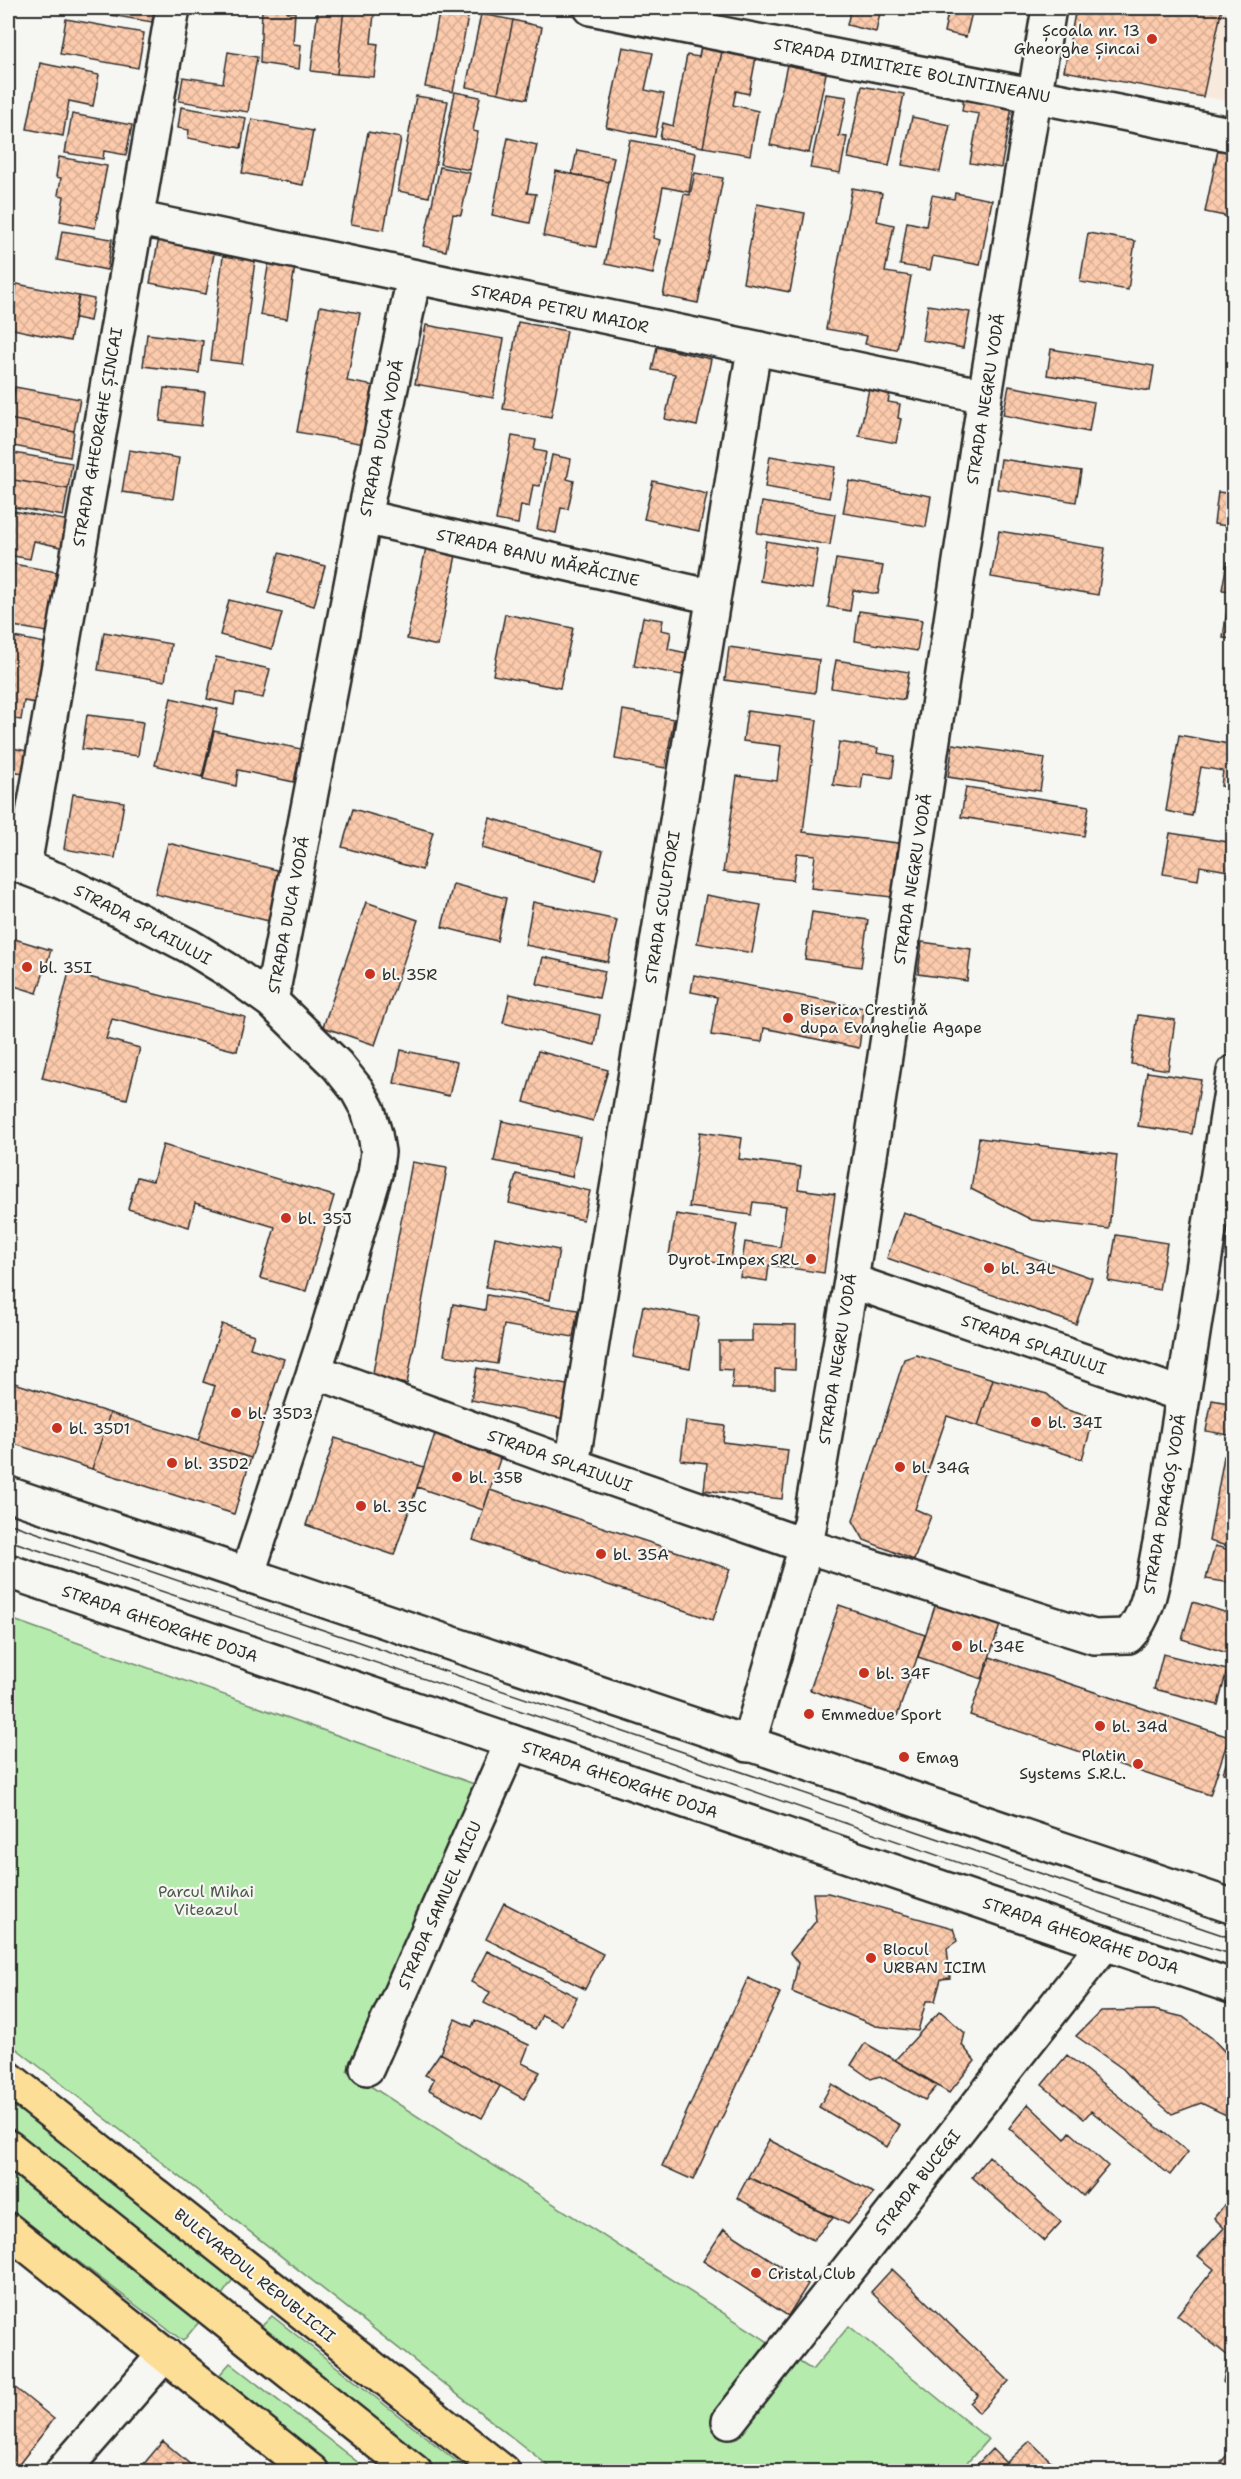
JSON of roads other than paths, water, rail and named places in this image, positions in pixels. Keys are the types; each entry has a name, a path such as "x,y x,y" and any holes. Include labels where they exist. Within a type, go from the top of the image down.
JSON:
{"main road":[{"name":"BULEVARDUL REPUBLICII","path":"8,2078 503,2472"},
{"path":"8,2147 415,2472"},
{"path":"8,2230 312,2472"}],"street":[{"name":"STRADA GHEORGHE ȘINCAI","path":"16,863 173,8"},
{"name":"STRADA DIMITRIE BOLINTINEANU","path":"591,8 1033,93 1233,135"},
{"name":"STRADA NEGRU VODĂ","path":"748,1745 807,1546 850,1281 985,396 1033,93 1049,8"},
{"name":"STRADA PETRU MAIOR","path":"135,218 985,396"},
{"name":"STRADA DUCA VODĂ","path":"247,1576 370,1193 378,1152 368,1110 357,1090 337,1065 271,1001 364,517 414,277"},
{"name":"STRADA SCULPTORI","path":"572,1465 754,349"},
{"name":"STRADA BANU MĂRĂCINE","path":"364,517 712,597"},
{"name":"STRADA SPLAIULUI","path":"16,863 99,900 189,946 271,1001"},
{"name":"STRADA DRAGOȘ VODĂ","path":"807,1546 1094,1637 1128,1636 1139,1624 1148,1597 1160,1543 1233,1072"},
{"name":"STRADA SPLAIULUI","path":"850,1281 1183,1395"},
{"name":"STRADA SPLAIULUI","path":"314,1371 572,1465 807,1546"},
{"path":"8,1494 1233,1907"},
{"name":"STRADA GHEORGHE DOJA","path":"8,1571 1233,1987"},
{"name":"STRADA SAMUEL MICU","path":"367,2068 512,1742"},
{"name":"STRADA BUCEGI","path":"729,2421 1106,1943"},
{"path":"62,2472 165,2354"}],"tram line":[{"path":"8,1523 1234,1939"},
{"path":"8,1540 569,1727 1155,1931 1234,1955"}],"place":[{"name":"Școala nr. 13 Gheorghe Șincai","path":"1152,39"},
{"name":"bl. 35I","path":"27,967"},
{"name":"bl. 35R","path":"370,974"},
{"name":"Biserica Crestină dupa Evanghelie Agape","path":"788,1018"},
{"name":"bl. 35J","path":"286,1218"},
{"name":"Dyrot Impex SRL","path":"811,1259"},
{"name":"bl. 34L","path":"989,1268"},
{"name":"bl. 35D3","path":"236,1413"},
{"name":"bl. 34I","path":"1036,1422"},
{"name":"bl. 35D1","path":"57,1428"},
{"name":"bl. 35D2","path":"172,1463"},
{"name":"bl. 34G","path":"900,1467"},
{"name":"bl. 35B","path":"457,1477"},
{"name":"bl. 35C","path":"361,1506"},
{"name":"bl. 35A","path":"601,1554"},
{"name":"bl. 34E","path":"957,1646"},
{"name":"bl. 34F","path":"864,1673"},
{"name":"Emmedue Sport","path":"809,1714"},
{"name":"bl. 34d","path":"1100,1726"},
{"name":"Emag","path":"904,1757"},
{"name":"Platin Systems S.R.L.","path":"1138,1764"},
{"name":"Blocul URBAN ICIM","path":"871,1958"},
{"name":"Cristal Club","path":"756,2273"}],"park label":[{"name":"Parcul Mihai Viteazul","path":"206,1900"}]}
